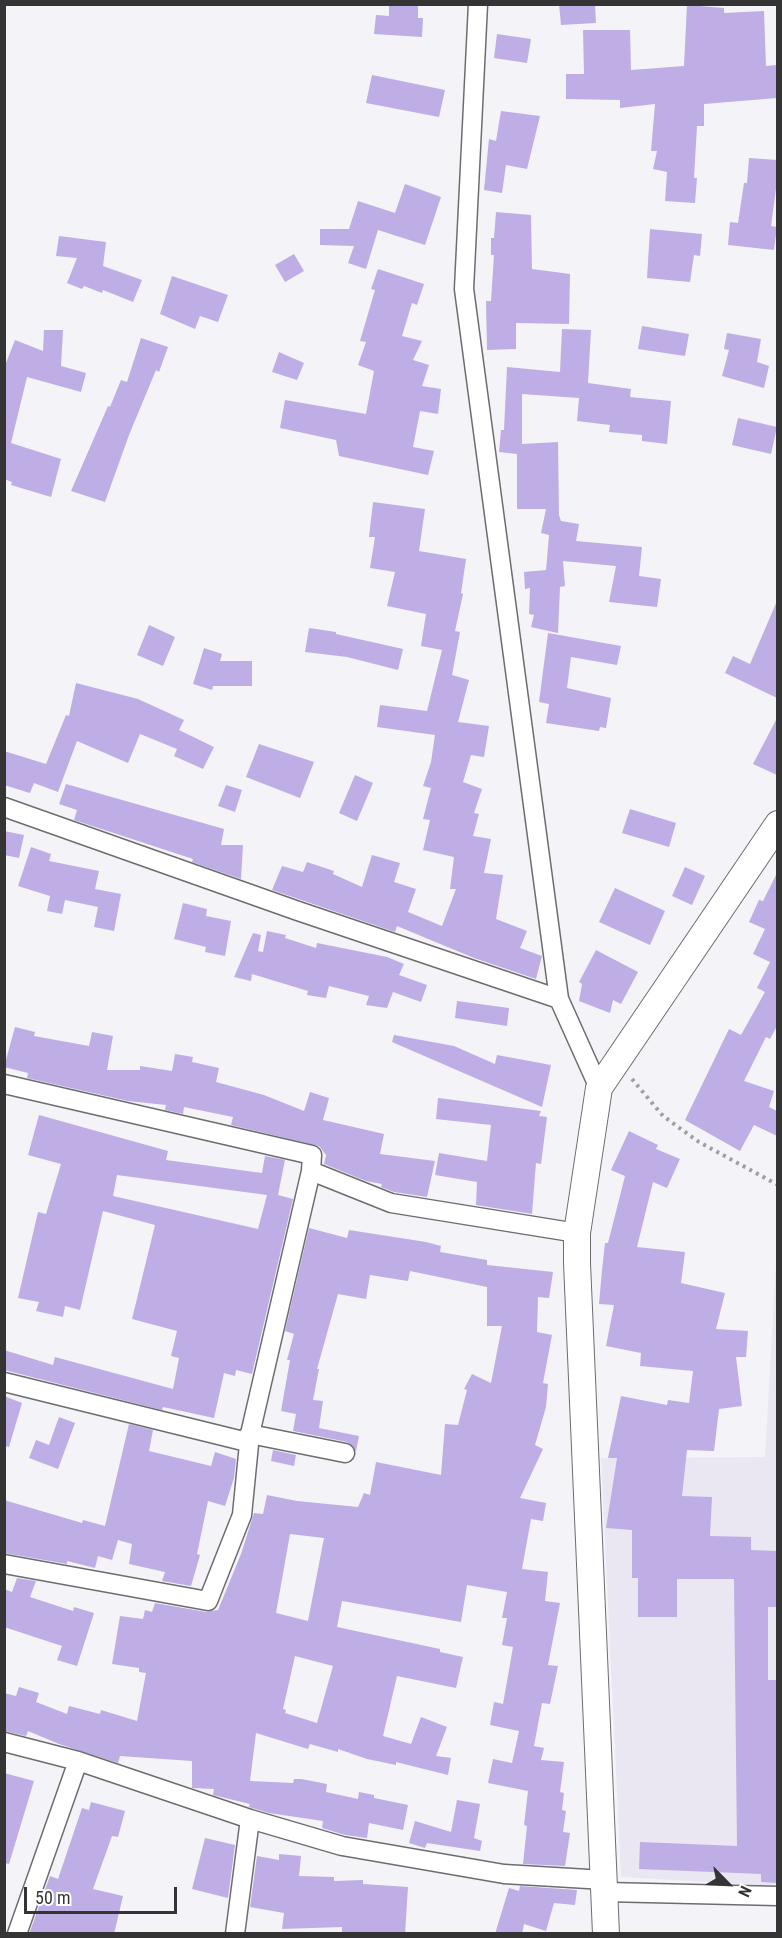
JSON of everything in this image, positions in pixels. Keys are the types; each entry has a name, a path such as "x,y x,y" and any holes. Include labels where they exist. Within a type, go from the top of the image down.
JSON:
{"main road":[{"path":"606,1934 577,1233 599,1088 777,824"}],"street":[{"path":"478,4 464,289 559,999 599,1088"},
{"path":"4,807 298,911 559,999"},
{"path":"4,1084 312,1155 311,1172 250,1434 242,1515 208,1601 4,1564"},
{"path":"311,1172 391,1203 577,1233"},
{"path":"4,1382 243,1441 250,1434"},
{"path":"250,1434 345,1453"},
{"path":"4,1742 78,1761 250,1819 342,1846 504,1874 605,1886 777,1896"},
{"path":"17,1934 78,1761"},
{"path":"235,1934 250,1819"}],"path":[{"path":"618,1062 663,1116 699,1142 777,1185"}],"shaded area":[{"path":"777,1247 777,1886 621,1877 601,1458 765,1457"}],"building":[{"path":"389,4 418,4 418,18 423,18 422,37 374,34 376,15 389,16"},
{"path":"559,4 595,4 596,23 561,25"},
{"path":"687,5 724,8 724,13 764,11 766,66 776,65 777,89 777,98 704,104 704,126 697,126 695,203 665,201 667,172 653,169 657,151 651,151 655,104 620,108 620,100 566,99 566,74 584,74 583,30 630,30 631,70 684,66"},
{"path":"497,34 531,39 527,63 494,58"},
{"path":"372,75 445,90 439,117 366,103"},
{"path":"501,111 540,116 527,169 506,165 502,193 484,190 489,139 496,141"},
{"path":"749,158 777,160 777,181 771,226 777,227 774,250 728,245 730,222 738,223 744,183 747,183"},
{"path":"405,184 441,197 425,245 378,230 366,269 348,263 354,246 320,245 320,229 349,229 358,201 395,213"},
{"path":"496,212 531,215 532,269 570,274 569,324 516,323 516,349 487,350 486,301 491,301 494,255 491,255 491,238 494,238"},
{"path":"650,229 702,234 700,256 694,255 690,282 647,278"},
{"path":"59,236 106,242 103,266 142,280 133,302 103,290 102,293 67,283 77,258 56,256"},
{"path":"294,254 304,271 285,282 275,265"},
{"path":"378,269 424,284 417,305 412,303 402,336 422,341 413,360 429,365 422,386 441,389 438,414 420,411 413,447 434,451 428,475 339,456 336,440 280,428 285,400 366,414 374,371 358,365 366,342 360,341 375,290 371,289"},
{"path":"172,276 228,295 218,322 200,316 195,329 160,314"},
{"path":"642,326 689,334 685,356 638,349"},
{"path":"562,329 591,330 588,383 631,389 630,397 671,401 667,444 642,441 642,435 609,432 610,425 577,421 579,398 522,394 522,444 558,442 559,515 561,521 579,524 576,541 642,547 639,576 661,579 657,607 609,602 616,566 563,561 565,586 560,587 558,633 531,627 534,615 529,614 530,588 525,589 524,572 546,570 549,535 541,533 546,509 517,509 517,454 499,452 501,430 504,430 507,367 560,372"},
{"path":"44,330 63,330 61,366 86,373 81,392 27,377 11,443 61,459 51,497 11,485 12,482 4,479 4,368 15,340 43,351"},
{"path":"727,333 761,339 757,362 769,366 764,388 722,376 729,350 724,349"},
{"path":"141,338 168,347 159,372 156,370 129,435 105,502 71,491 121,380 127,382"},
{"path":"279,352 304,363 297,380 272,372"},
{"path":"738,418 777,427 771,454 732,445"},
{"path":"373,502 425,509 419,551 466,559 461,593 463,594 455,631 460,632 452,675 469,680 458,722 489,726 484,757 471,755 463,782 482,789 474,813 479,814 473,836 491,839 484,873 503,875 496,919 527,931 520,948 542,956 536,979 474,958 397,926 395,932 272,890 282,866 303,872 307,862 334,871 333,874 362,887 372,855 400,863 394,882 416,889 408,912 442,926 456,889 450,889 454,857 423,850 430,820 423,819 431,788 423,786 431,762 435,735 377,727 380,705 427,711 442,650 421,646 426,614 387,606 395,572 370,568 375,537 369,537"},
{"path":"777,601 777,698 725,673 733,656 750,664"},
{"path":"149,625 175,637 163,666 137,655"},
{"path":"309,628 336,632 336,634 403,649 398,670 347,657 305,652"},
{"path":"548,633 621,646 617,665 571,657 567,688 611,698 606,728 600,727 599,731 546,723 549,704 539,702"},
{"path":"204,648 222,654 220,661 252,661 252,686 213,686 212,690 193,684"},
{"path":"76,683 138,699 184,720 179,730 214,747 203,769 174,756 177,749 140,734 128,763 77,741 58,792 34,783 30,793 4,785 4,751 46,764 66,715 69,716"},
{"path":"777,718 777,775 753,764"},
{"path":"259,744 314,762 300,798 246,777"},
{"path":"355,775 373,783 357,821 339,813"},
{"path":"66,784 224,829 221,845 243,845 241,879 192,862 193,859 74,820 77,810 59,804"},
{"path":"226,785 242,790 235,812 218,806"},
{"path":"630,809 676,823 669,847 622,833"},
{"path":"4,831 24,835 19,858 4,855"},
{"path":"31,847 51,854 49,861 99,871 95,889 121,894 114,931 94,927 98,907 65,900 62,914 47,911 50,896 18,886"},
{"path":"685,867 705,876 692,905 672,896"},
{"path":"777,873 777,1026 770,1039 766,1037 744,1081 774,1091 769,1107 777,1111 777,1136 754,1125 740,1151 685,1120 729,1029 741,1035 765,992 757,988 770,962 753,954 765,929 749,922 759,900 763,901"},
{"path":"615,888 665,911 650,945 599,922"},
{"path":"183,903 207,909 206,916 231,921 225,956 205,952 206,947 174,939"},
{"path":"267,931 286,935 285,938 316,948 317,943 387,957 404,964 399,975 427,985 421,1002 393,992 387,1008 366,1005 369,996 329,986 326,998 307,995 308,991 252,974 251,981 234,977 253,933 261,935 258,951 263,952"},
{"path":"596,950 638,972 621,1004 613,1000 610,1013 579,1001 582,984 579,982"},
{"path":"457,1001 509,1008 507,1026 455,1018"},
{"path":"15,1027 35,1032 34,1036 89,1046 92,1032 113,1036 107,1070 140,1070 140,1066 172,1071 175,1054 193,1057 192,1062 219,1068 216,1082 264,1095 304,1111 310,1092 329,1098 323,1120 384,1134 380,1154 435,1161 427,1197 394,1192 381,1187 382,1184 366,1181 324,1164 326,1155 319,1146 231,1125 233,1117 184,1107 183,1114 165,1110 166,1105 128,1101 27,1078 28,1073 4,1067"},
{"path":"394,1035 454,1046 495,1064 497,1055 551,1065 542,1107 392,1042"},
{"path":"438,1098 541,1111 539,1116 547,1117 541,1164 536,1163 532,1214 476,1205 477,1182 435,1175 439,1153 487,1161 491,1125 436,1119"},
{"path":"39,1115 168,1151 166,1160 262,1173 265,1156 285,1160 278,1195 293,1199 252,1374 236,1370 235,1376 224,1373 214,1418 163,1407 162,1410 4,1370 4,1350 53,1365 55,1357 173,1389 179,1358 171,1356 177,1331 132,1319 155,1225 103,1211 80,1310 65,1306 63,1317 36,1311 39,1302 18,1298 38,1212 46,1214 61,1164 28,1155","holes":["117,1175 267,1195 258,1229 113,1196"]},
{"path":"629,1131 658,1145 656,1149 680,1159 667,1188 653,1182 637,1247 685,1252 681,1283 725,1293 716,1329 748,1331 746,1357 736,1357 742,1406 719,1409 714,1451 687,1450 682,1496 712,1497 710,1536 751,1537 751,1550 777,1551 777,1607 768,1607 768,1680 777,1680 777,1883 761,1882 761,1874 639,1869 640,1842 737,1846 734,1579 677,1579 677,1617 638,1617 638,1578 632,1578 632,1530 606,1528 617,1458 608,1458 621,1396 667,1405 668,1400 689,1403 693,1371 640,1366 641,1353 606,1346 614,1305 599,1304 605,1243 608,1243 625,1176 611,1170"},
{"path":"309,1228 347,1238 349,1230 426,1242 441,1246 440,1252 487,1260 487,1265 553,1272 549,1298 538,1297 537,1332 552,1335 543,1383 548,1384 546,1407 535,1445 543,1449 520,1498 546,1503 543,1521 531,1519 522,1569 548,1572 545,1601 560,1603 548,1665 558,1666 550,1704 542,1703 534,1746 544,1748 541,1760 564,1762 560,1792 564,1793 562,1810 566,1811 563,1832 570,1833 565,1866 523,1864 528,1791 488,1783 493,1759 512,1763 519,1731 490,1725 494,1702 503,1704 513,1647 502,1645 507,1618 502,1618 507,1592 467,1585 461,1622 342,1601 337,1627 440,1649 440,1652 463,1657 456,1688 397,1676 383,1736 411,1744 421,1717 447,1727 436,1756 451,1758 448,1775 396,1762 396,1765 367,1759 338,1749 338,1752 310,1744 308,1749 256,1733 250,1781 293,1783 294,1779 301,1779 327,1784 326,1792 358,1799 359,1792 374,1795 374,1798 408,1805 403,1830 369,1823 367,1838 345,1835 322,1828 323,1821 269,1813 249,1807 250,1804 213,1795 214,1789 192,1788 192,1761 120,1756 118,1763 59,1744 28,1731 26,1736 4,1731 4,1693 16,1696 19,1687 39,1693 36,1702 67,1714 69,1706 100,1714 101,1710 137,1721 146,1673 139,1672 139,1668 112,1664 120,1616 143,1619 145,1610 152,1612 155,1603 206,1612 218,1610 241,1554 254,1513 263,1514 267,1495 297,1501 358,1507 364,1493 370,1495 376,1462 441,1475 445,1424 458,1425 467,1390 464,1389 472,1374 491,1383 502,1326 487,1326 487,1287 410,1271 408,1281 370,1275 366,1299 338,1294 317,1369 319,1369 313,1400 323,1401 319,1428 359,1436 356,1451 347,1442 293,1431 296,1414 281,1411 290,1360 287,1360 294,1334 285,1331","holes":["290,1534 324,1538 308,1621 276,1613","295,1656 333,1666 317,1723 285,1713 286,1710 283,1709"]},
{"path":"4,1396 22,1403 9,1447 4,1446"},
{"path":"59,1417 75,1423 58,1469 29,1458 36,1440 49,1445"},
{"path":"129,1424 153,1430 149,1451 211,1466 215,1452 236,1459 234,1478 225,1506 208,1501 197,1554 200,1555 191,1586 162,1581 165,1572 129,1564 132,1544 118,1540 112,1560 98,1556 95,1568 67,1561 67,1564 4,1553 4,1500 82,1523 83,1520 105,1526"},
{"path":"273,1450 296,1455 294,1466 271,1461"},
{"path":"17,1578 36,1581 30,1597 73,1611 74,1607 94,1613 77,1666 57,1660 62,1646 4,1627 4,1589 12,1592"},
{"path":"4,1773 34,1781 9,1864 4,1863"},
{"path":"457,1800 480,1804 474,1838 482,1841 480,1851 427,1843 425,1848 409,1843 415,1821 451,1832"},
{"path":"91,1802 125,1811 118,1837 112,1836 93,1889 123,1896 114,1934 29,1934 50,1876 58,1879 82,1808 89,1810"},
{"path":"205,1838 235,1845 228,1898 192,1889"},
{"path":"279,1854 301,1856 299,1876 334,1877 334,1881 363,1880 363,1884 408,1887 405,1934 342,1934 342,1927 282,1929 284,1913 250,1907 257,1856 279,1860"},
{"path":"520,1886 577,1890 575,1905 554,1903 546,1931 524,1924 522,1934 495,1934 509,1888 519,1891"}]}
